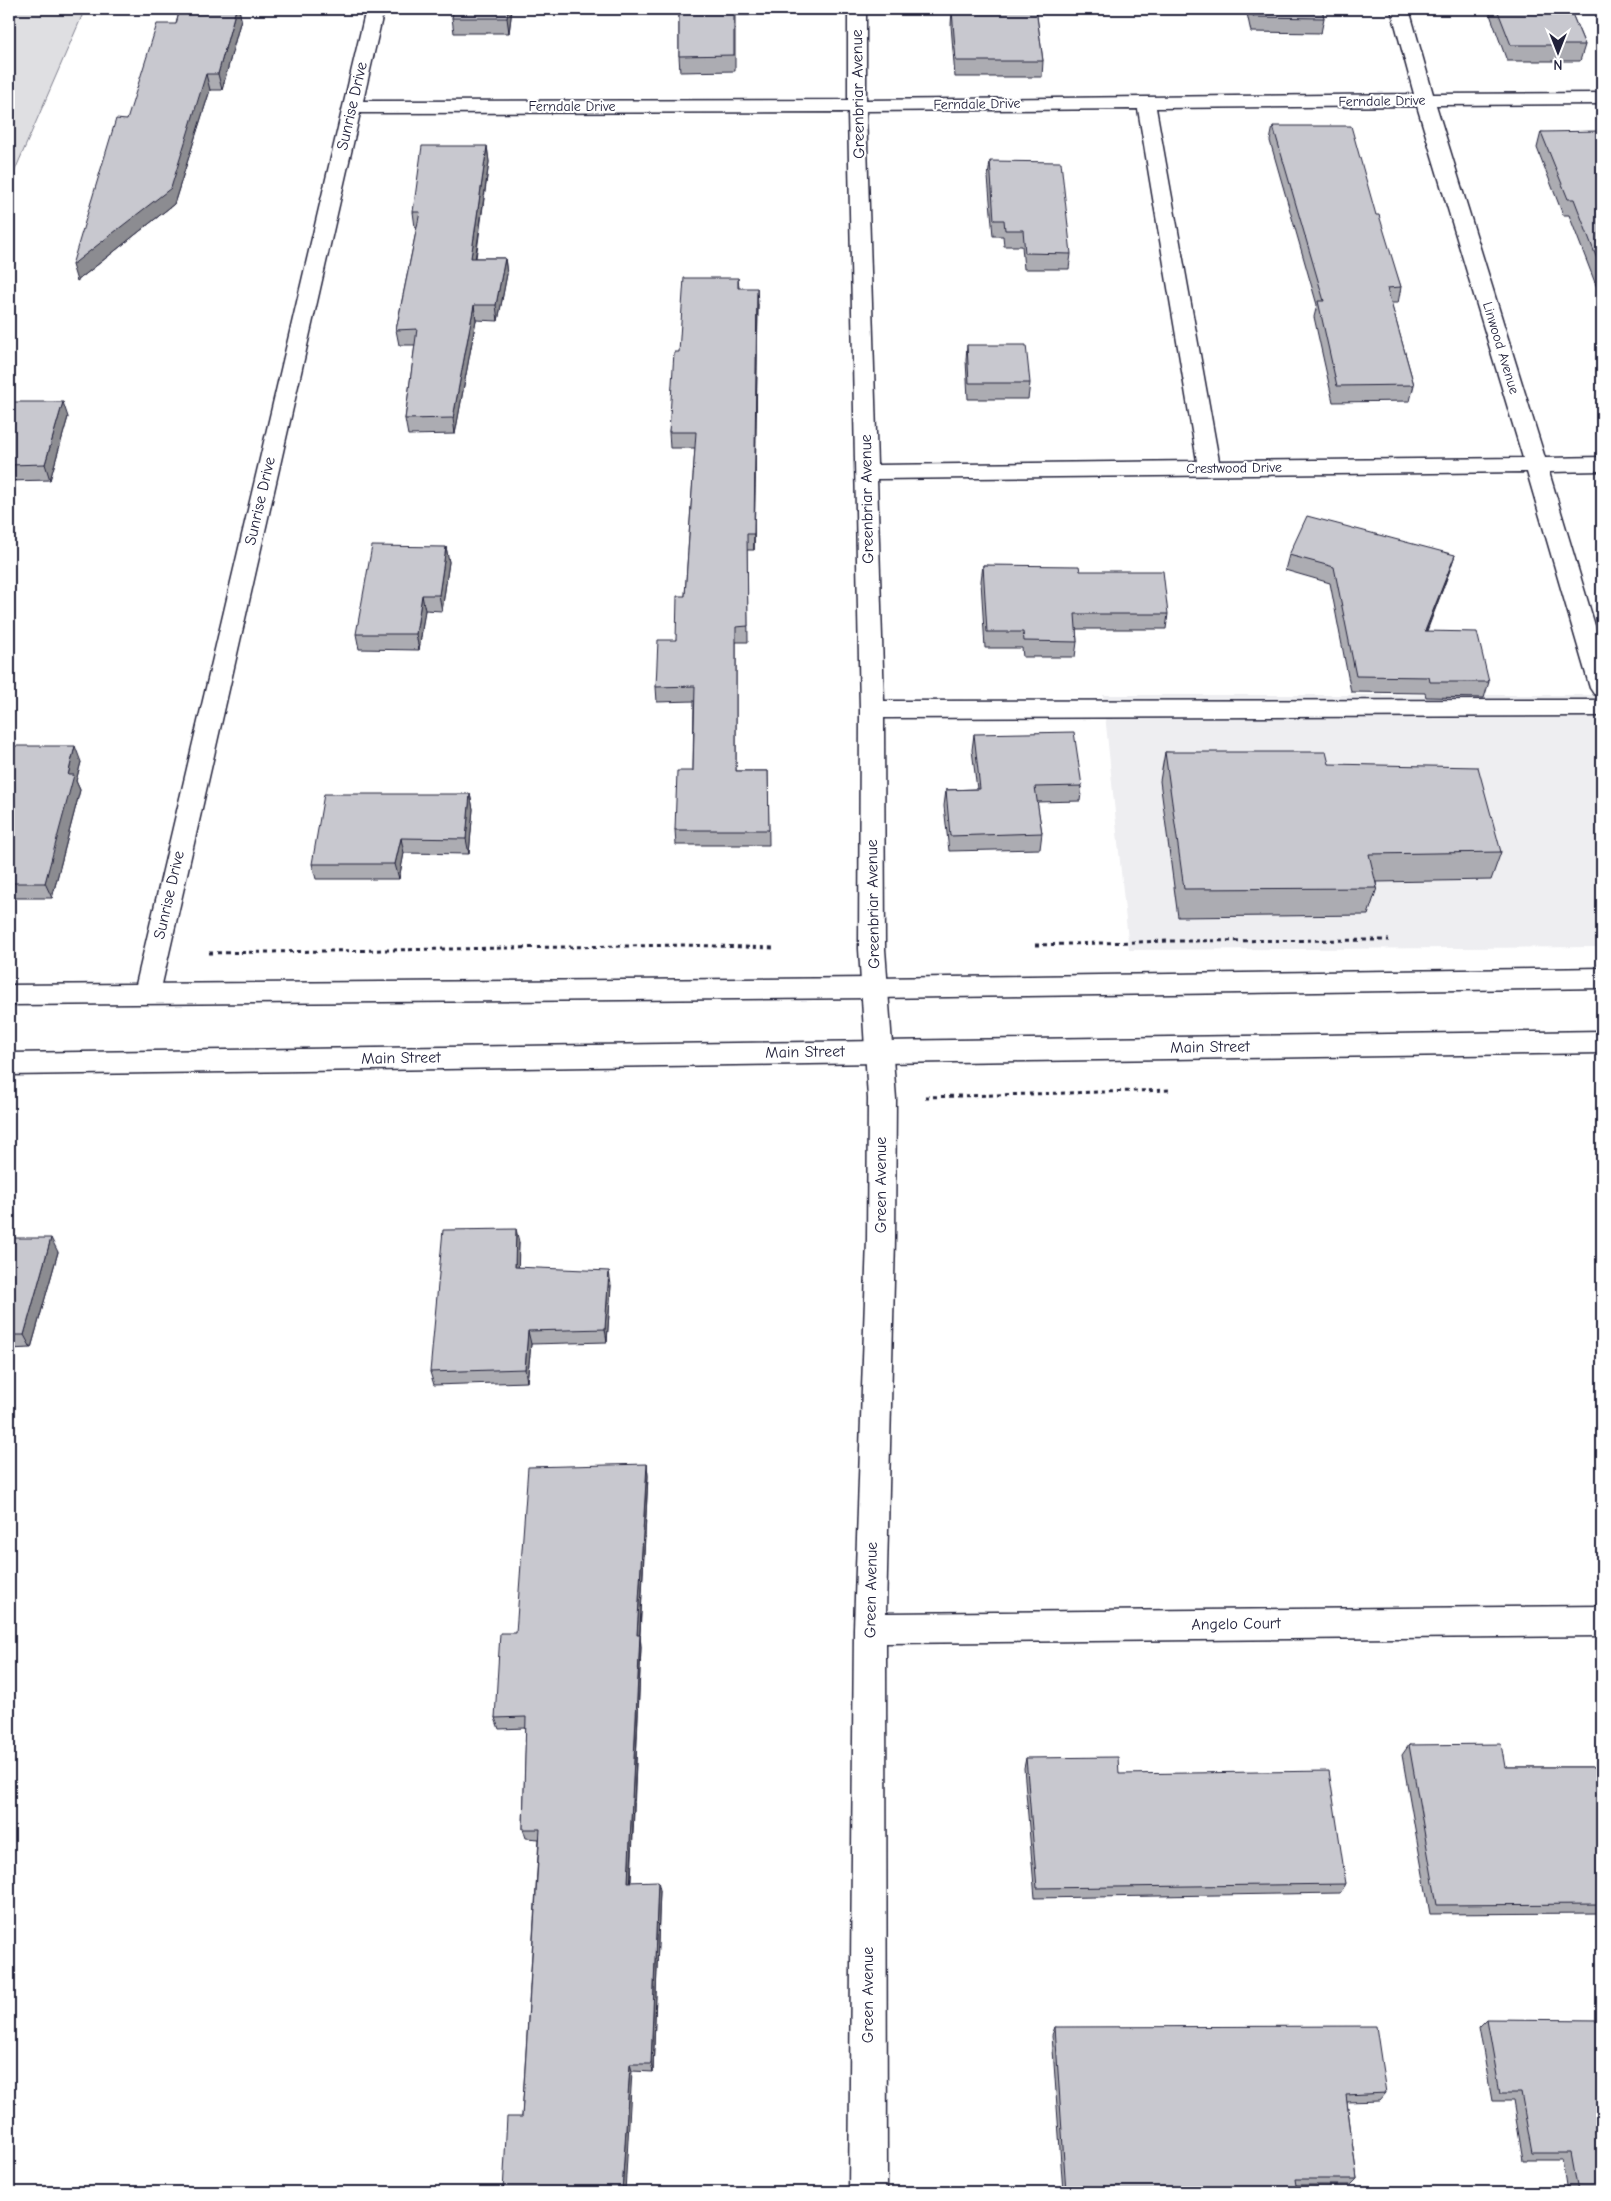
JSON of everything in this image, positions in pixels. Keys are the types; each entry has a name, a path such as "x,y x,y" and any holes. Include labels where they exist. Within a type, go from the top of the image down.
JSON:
{"street":[{"name":"Sunrise Drive","path":"147,993 375,9"},
{"name":"Greenbriar Avenue","path":"857,9 857,106 872,710 872,949 874,988"},
{"name":"Linwood Avenue","path":"1400,9 1425,100 1602,688"},
{"name":"Ferndale Drive","path":"352,107 857,106 1602,98"},
{"path":"1146,103 1209,468"},
{"name":"Crestwood Drive","path":"867,472 1602,464"},
{"path":"872,710 1602,708"},
{"path":"9,995 874,988 1602,978"},
{"name":"Green Avenue","path":"868,2192 870,1628 881,1239 882,1100 874,988"},
{"name":"Main Street","path":"9,1064 1602,1042"},
{"name":"Angelo Court","path":"870,1628 1602,1621"}],"path":[{"path":"1029,945 1169,941 1395,940"},
{"path":"156,954 686,945 780,948"}],"shaded area":[{"path":"9,9 85,9 9,184"},
{"path":"1103,695 1602,695 1602,947 1129,950"}],"building":[{"path":"180,9 236,9 218,74 206,74 171,188 72,265 116,119 127,120 157,24 176,24"},
{"path":"454,9 508,9 507,18 452,18"},
{"path":"679,9 734,9 734,55 679,56"},
{"path":"1036,9 1043,61 956,61 952,10"},
{"path":"1252,9 1322,9 1324,18 1253,17"},
{"path":"1497,9 1570,9 1585,45 1511,45"},
{"path":"1273,126 1351,126 1376,215 1379,215 1401,287 1387,288 1414,385 1337,386 1318,301 1324,301"},
{"path":"1599,131 1602,140 1602,272 1574,199 1568,199 1541,132"},
{"path":"422,146 487,146 471,258 505,258 496,305 474,305 453,418 405,419 417,329 396,330 420,212 413,212"},
{"path":"990,161 1061,162 1071,254 1025,253 1023,230 1005,230 1004,220 994,220"},
{"path":"684,278 738,278 738,288 757,288 754,534 747,534 748,626 736,627 736,771 768,771 769,830 675,830 677,771 693,771 695,686 656,687 658,640 676,640 677,596 685,596 696,432 669,432 674,352 679,352"},
{"path":"967,345 1026,345 1030,383 969,383"},
{"path":"10,402 63,402 45,464 9,465"},
{"path":"1307,516 1455,555 1425,631 1477,632 1489,682 1430,682 1429,677 1356,676 1334,567 1289,555"},
{"path":"372,546 446,547 439,595 422,595 416,634 356,634"},
{"path":"983,565 1079,566 1080,571 1163,571 1168,614 1075,614 1077,642 1024,641 1023,632 987,632"},
{"path":"1074,732 1082,786 1035,787 1042,833 950,836 946,790 980,789 974,734"},
{"path":"9,746 75,746 68,775 74,775 45,883 9,883"},
{"path":"1165,752 1326,752 1329,764 1478,767 1501,852 1369,854 1377,888 1184,889"},
{"path":"324,794 470,794 466,839 401,838 395,864 312,864"},
{"path":"516,1229 515,1267 609,1271 605,1329 528,1331 525,1369 430,1372 443,1230"},
{"path":"9,1238 51,1238 24,1335 9,1335"},
{"path":"647,1464 637,1635 640,1635 628,1882 658,1881 651,2064 630,2064 622,2192 503,2192 507,2117 522,2117 540,1829 523,1829 526,1717 495,1718 500,1633 516,1633 528,1467"},
{"path":"1501,1744 1505,1767 1602,1767 1602,1904 1437,1905 1409,1745"},
{"path":"1118,1757 1119,1774 1329,1771 1346,1884 1037,1888 1026,1758"},
{"path":"1487,2019 1602,2020 1602,2192 1578,2192 1571,2153 1532,2153 1521,2093 1500,2093"},
{"path":"1376,2026 1386,2093 1346,2095 1357,2179 1295,2179 1297,2192 1066,2192 1055,2027"}]}
